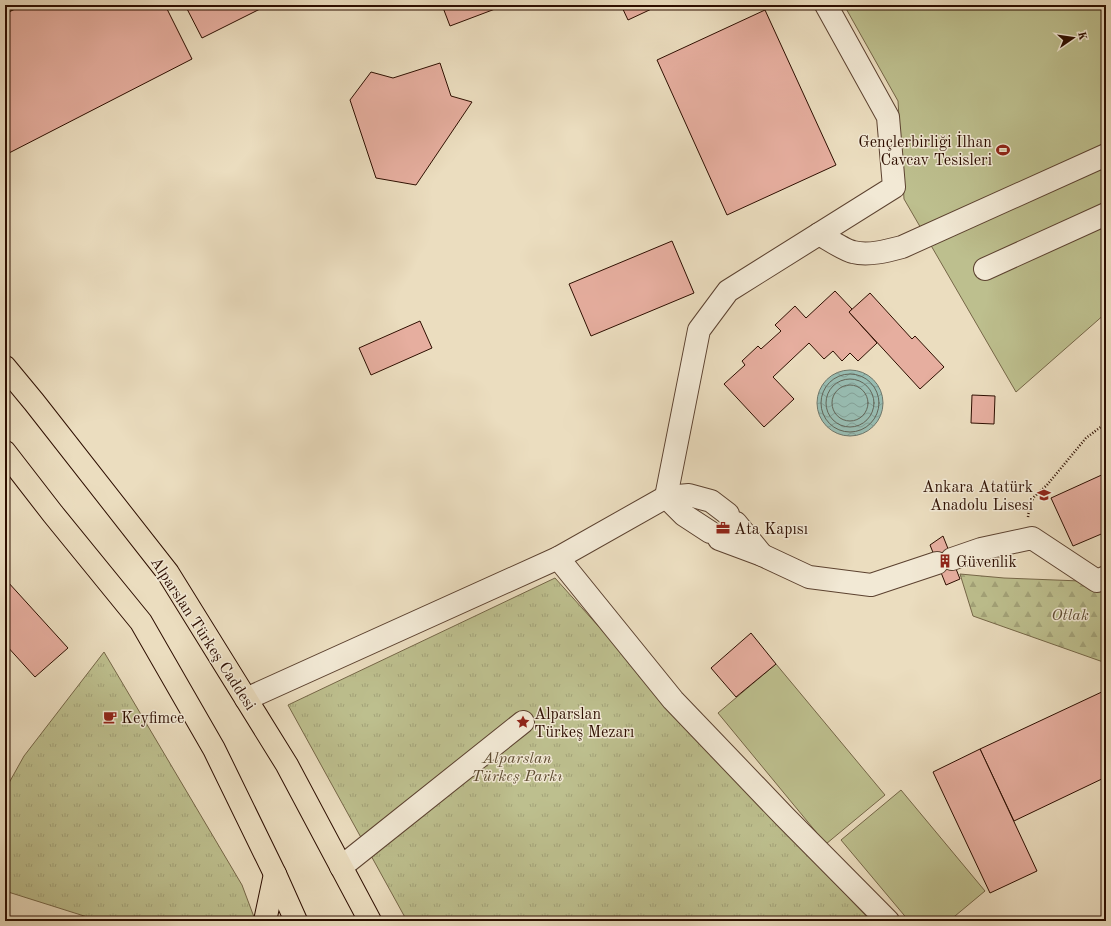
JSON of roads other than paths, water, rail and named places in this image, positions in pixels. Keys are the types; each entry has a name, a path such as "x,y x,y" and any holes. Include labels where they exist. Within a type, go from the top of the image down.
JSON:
{"main road":[{"name":"Alparslan Türkeş Caddesi","path":"5,367 168,573 287,765 370,921"},
{"path":"5,452 53,514 141,622 214,749 275,874 296,921"},
{"path":"265,921 275,874"}],"street":[{"path":"666,497 699,330 728,291 894,187 888,117 826,5"},
{"path":"819,234 852,252 871,253 902,247 1106,155"},
{"path":"985,269 1106,214"},
{"path":"246,699 558,558 666,497 689,495 711,501 726,511 762,555"},
{"path":"666,497 684,515 715,536 762,555 809,577 871,585 981,549 1032,538 1097,581 1106,577"},
{"path":"558,558 673,700 785,817 888,921"},
{"path":"342,867 523,722"}],"water":[{"path":"843,370 857,370 869,375 878,384 883,396 881,416 874,427 857,436 843,436 831,431 822,422 817,410 817,396 822,384 831,375"}],"place":[{"name":"Gençlerbirliği İlhan Cavcav Tesisleri","path":"1003,150"},
{"name":"Ankara Atatürk Anadolu Lisesi","path":"1044,495"},
{"name":"Ata Kapısı","path":"723,528"},
{"name":"Güvenlik","path":"945,561"},
{"name":"Keyfimce","path":"110,717"},
{"name":"Alparslan Türkeş Mezarı","path":"523,722"}],"park label":[{"name":"Otlak","path":"1070,614"},
{"name":"Alparslan Türkeş Parkı","path":"517,766"}]}
